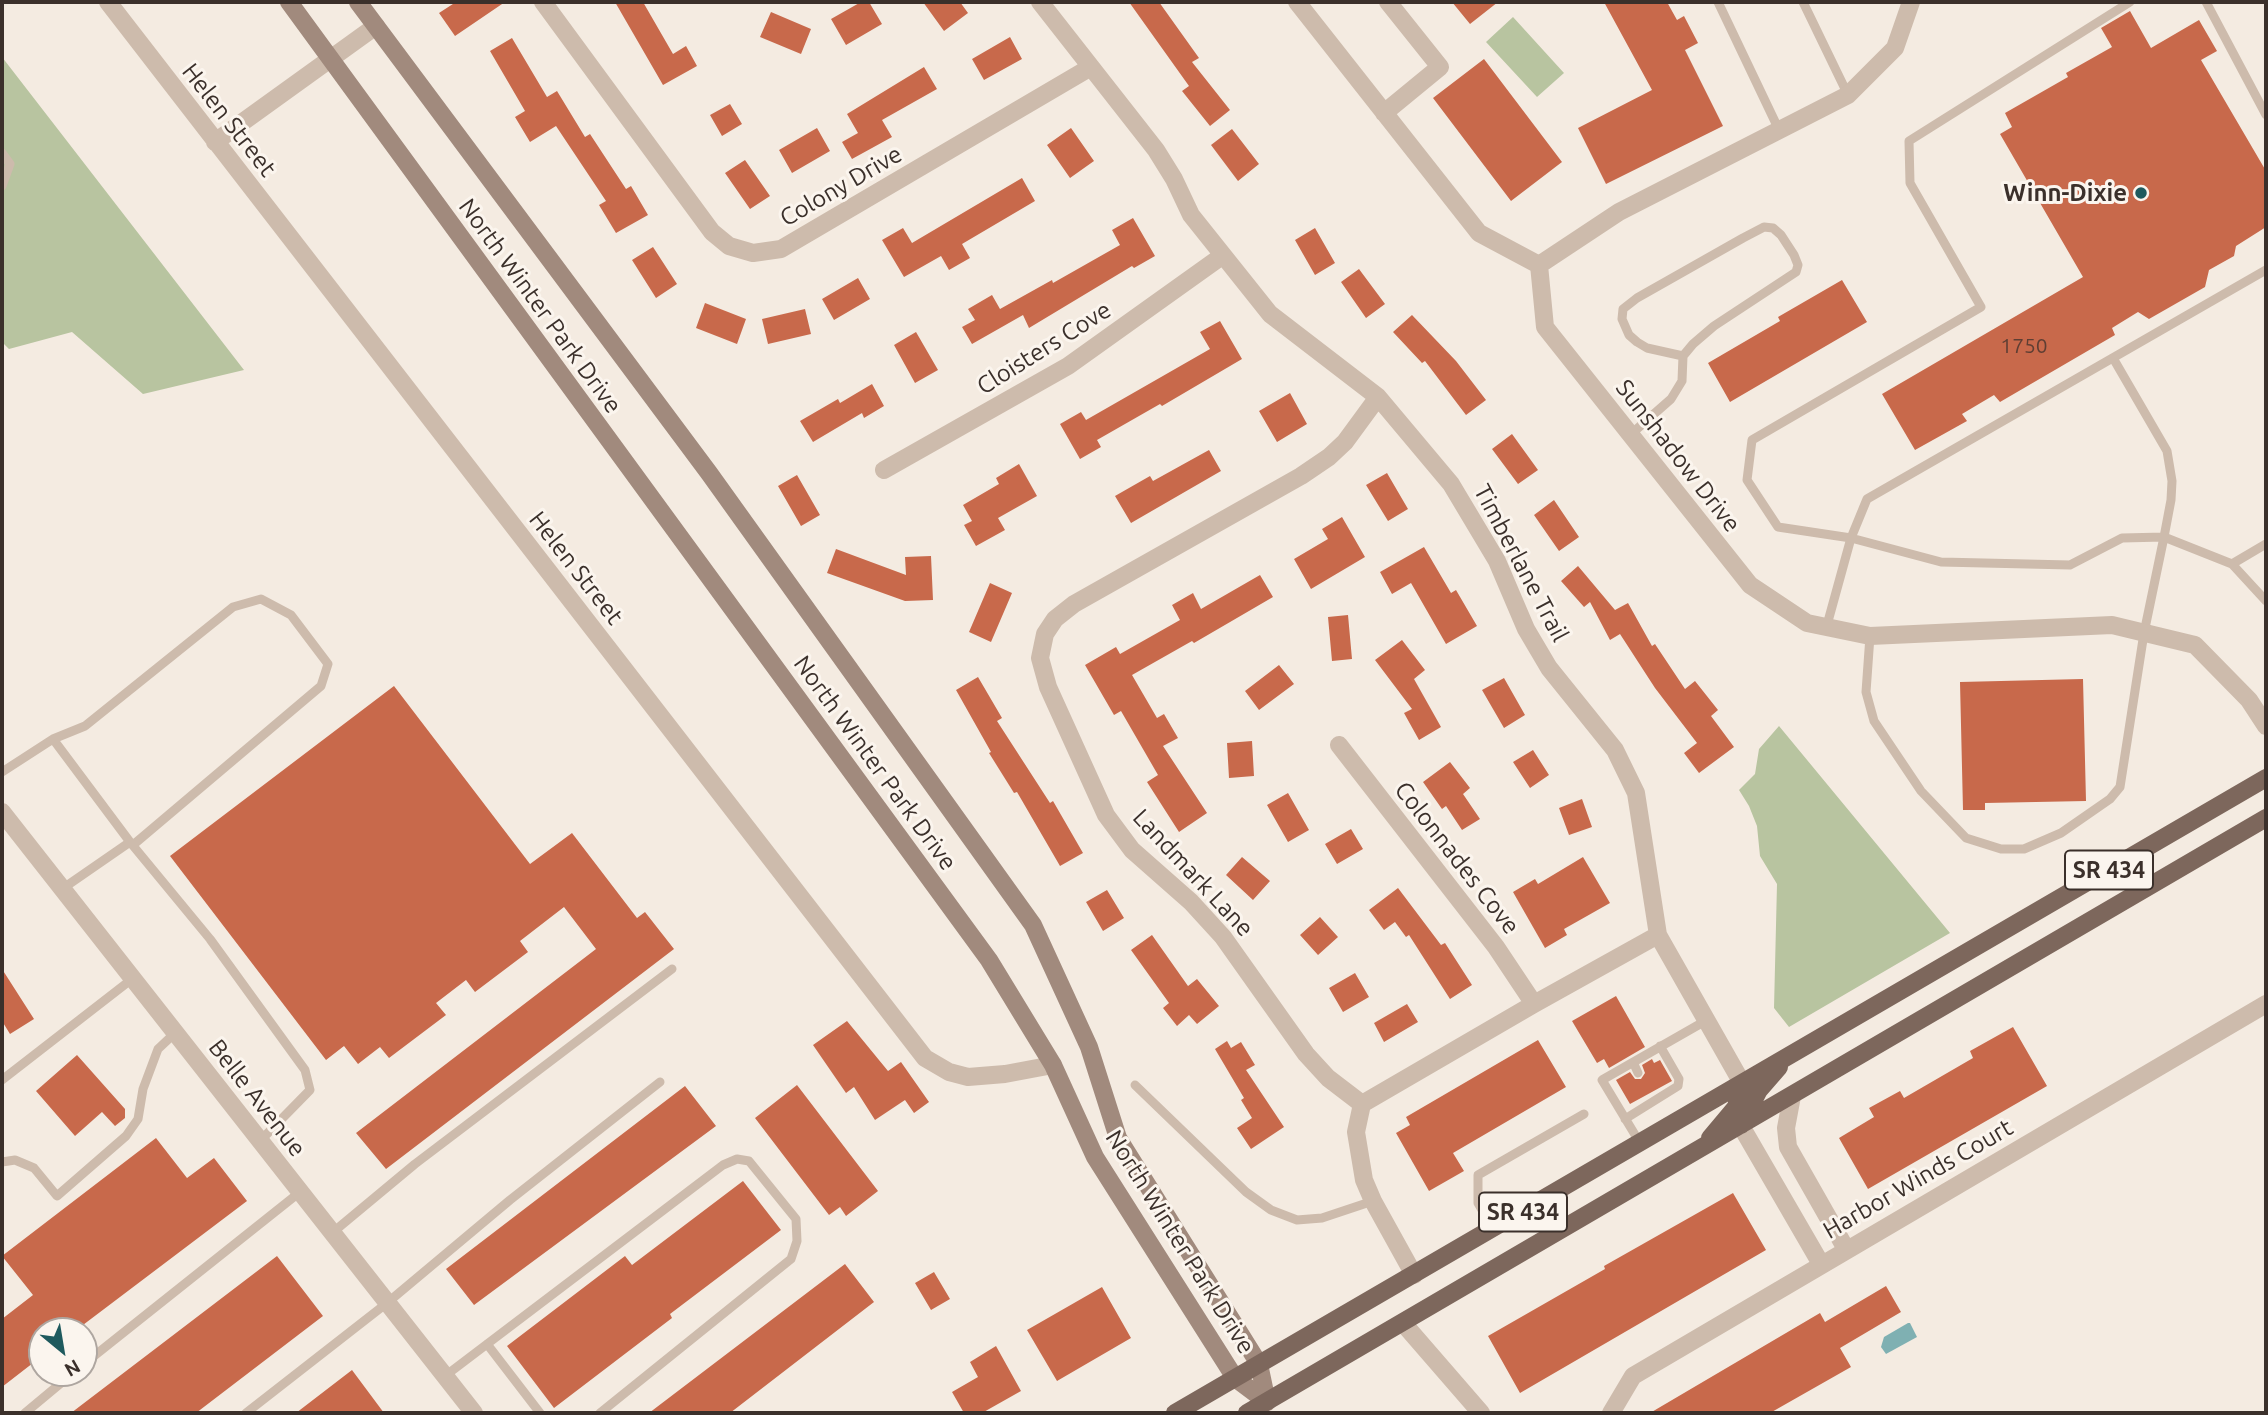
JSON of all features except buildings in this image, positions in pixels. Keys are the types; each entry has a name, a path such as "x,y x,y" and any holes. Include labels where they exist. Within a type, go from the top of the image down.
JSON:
{"main road":[{"name":"SR 434","path":"1175,1413 2266,778"},
{"name":"SR 434","path":"1247,1413 2266,818"},
{"path":"1741,1126 1759,1090 1786,1058"},
{"path":"1698,1151 1736,1107 1742,1083"}],"street":[{"name":"Helen Street","path":"108,2 925,1058 949,1072 968,1077 1005,1074 1053,1065"},
{"name":"North Winter Park Drive","path":"289,2 989,960 1053,1065 1095,1157 1235,1378 1267,1402"},
{"name":"North Winter Park Drive","path":"358,2 709,473 1033,925 1089,1046 1118,1138 1259,1364 1267,1402"},
{"name":"Colony Drive","path":"543,2 712,232 729,246 753,253 781,249 1091,67"},
{"name":"Timberlane Trail","path":"1040,2 1156,150 1191,215 1270,314 1378,397 1451,484 1497,561 1526,629 1549,668 1615,750 1636,793 1658,935 1742,1083"},
{"path":"1297,2 1479,233 1539,265 1619,212 1848,95 1895,48 1911,2"},
{"path":"1384,113 1440,67 1388,2"},
{"path":"215,142 376,26"},
{"name":"Cloisters Cove","path":"884,470 1068,366 1222,256"},
{"name":"Sunshadow Drive","path":"1539,265 1545,327 1749,585 1807,623 1870,636 2112,625 2194,645 2249,700 2266,726"},
{"name":"Landmark Lane","path":"1362,1104 1328,1078 1306,1054 1223,937 1191,902 1132,850 1106,815 1048,687 1040,658 1045,634 1055,619 1074,604 1301,476 1329,457 1345,442 1378,397"},
{"name":"Colonnades Cove","path":"1339,745 1496,947 1534,1004"},
{"name":"Belle Avenue","path":"2,813 474,1413"},
{"path":"1414,1275 1364,1180 1356,1132 1362,1104 1658,935"},
{"name":"Harbor Winds Court","path":"1611,1413 1633,1377 1846,1249 2266,1004"},
{"path":"1792,1096 1786,1128 1788,1147 1846,1249"},
{"path":"1741,1126 1821,1264"},
{"path":"1786,1203 1812,1188"},
{"path":"1403,1322 1480,1413"}],"lane":[{"path":"1718,2 1779,130"},
{"path":"1803,2 1848,95"},
{"path":"2130,2 1909,141 1910,183 1981,307 1752,440 1747,480 1778,527 1851,538 1941,562 2070,565 2122,538 2164,537 2232,564 2266,601"},
{"path":"2206,2 2266,115"},
{"path":"2,153 10,164 2,186"},
{"path":"1630,435 1671,398 1682,382 1683,356 1693,344 1714,326 1796,272 1798,265 1794,256 1781,235 1773,228 1764,227 1743,238 1637,298 1623,309 1622,320 1629,335 1637,342 1647,348 1683,356"},
{"path":"1827,625 1851,538 1867,499 2266,270"},
{"path":"1870,636 1866,692 1874,721 1921,791 1966,838 2001,849 2024,849 2061,833 2110,799 2120,787 2144,633 2171,500 2172,481 2167,451 2113,358"},
{"path":"2232,564 2266,544"},
{"path":"2,772 53,739 85,726 233,607 261,599 291,615 328,664 321,687 132,843 62,889"},
{"path":"53,739 210,939 305,1070 310,1090 260,1141"},
{"path":"332,1233 415,1164 672,969"},
{"path":"2,1080 132,979"},
{"path":"1640,1143 1602,1080 1707,1020"},
{"path":"2,1162 15,1160 34,1168 57,1196 126,1136 138,1119 143,1089 158,1049 175,1033"},
{"path":"1625,1119 1651,1098 1678,1086 1679,1079 1660,1046"},
{"path":"1633,1062 1638,1073"},
{"path":"246,1413 387,1303 510,1200 660,1082"},
{"path":"1135,1085 1246,1192 1271,1210 1297,1220 1322,1218 1373,1201"},
{"path":"1493,1229 1478,1203 1478,1175 1584,1114"},
{"path":"445,1376 723,1165 737,1159 749,1160 796,1219 797,1241 791,1259 600,1413"},
{"path":"98,1353 300,1192"},
{"path":"487,1345 540,1413"},
{"path":"25,1413 56,1387"}],"green space":[{"path":"1513,17 1564,73 1537,97 1486,42"},
{"path":"2,57 244,370 143,394 72,332 9,349 2,342"},
{"path":"1779,726 1950,933 1789,1027 1774,1008 1777,884 1760,856 1757,826 1739,790 1755,774 1759,749"}],"water":[{"path":"1908,1323 1917,1337 1886,1354 1881,1347 1884,1337"}],"place":[{"name":"Winn-Dixie","path":"2141,193"}]}
